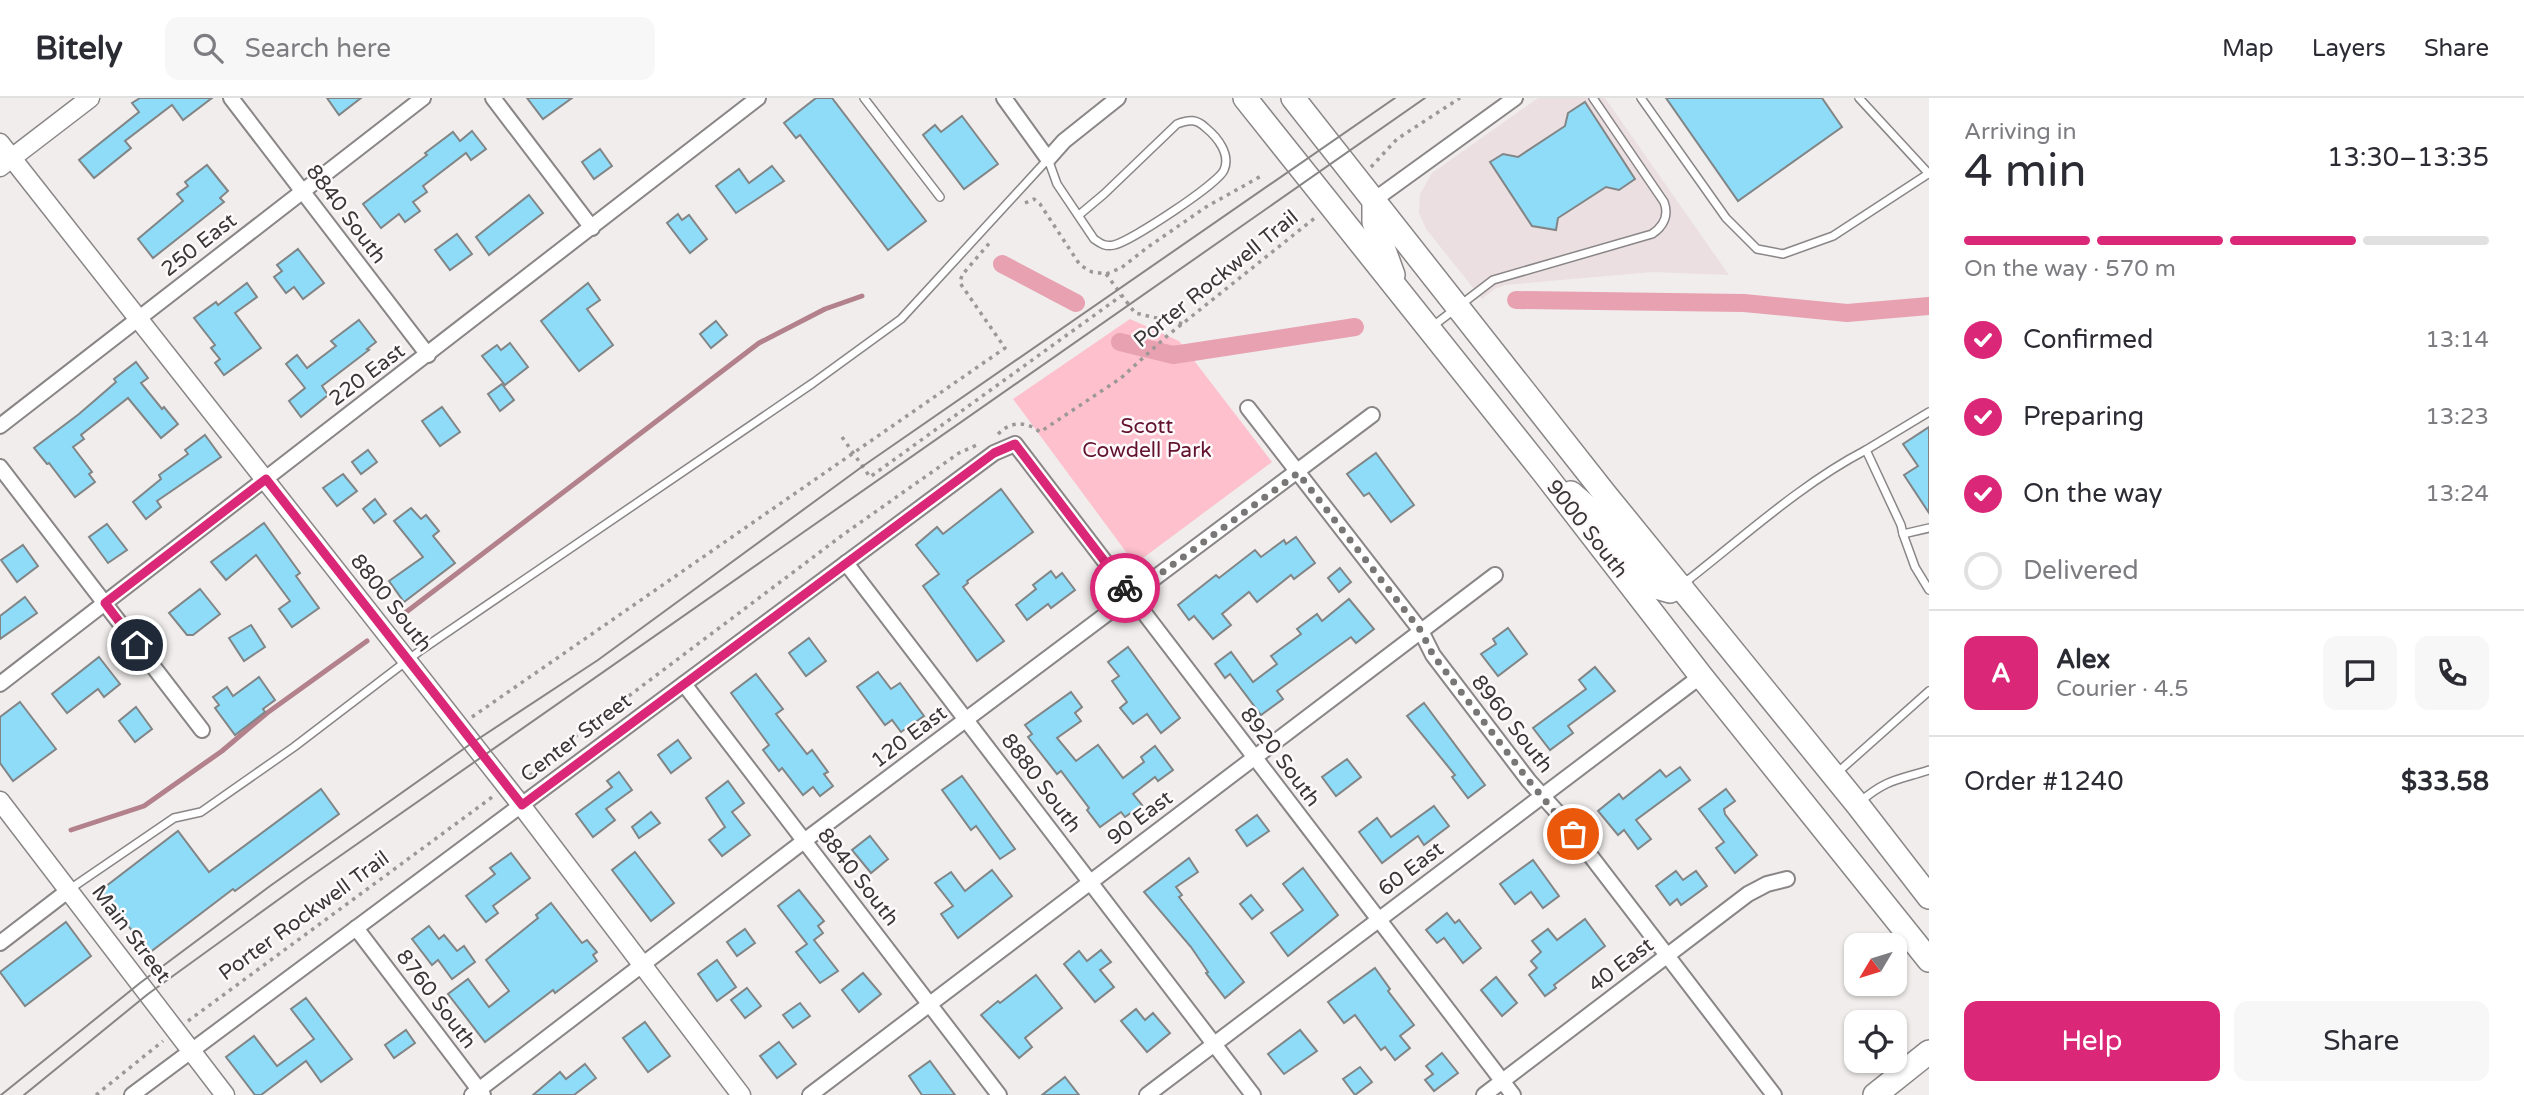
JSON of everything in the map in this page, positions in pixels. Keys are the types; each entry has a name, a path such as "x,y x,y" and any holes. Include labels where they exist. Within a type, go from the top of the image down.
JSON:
{"main road":[{"name":"9000 South","path":"1245,98 1929,960"},
{"name":"9000 South","path":"1293,98 1605,494 1925,885"},
{"path":"1374,200 1374,222 1400,295"},
{"path":"1544,473 1602,520 1657,587 1670,591 1681,586"},
{"path":"1875,1095 1929,1052"}],"street":[{"path":"6,163 90,98"},
{"name":"8840 South","path":"231,98 428,355"},
{"name":"250 East","path":"0,426 424,98"},
{"path":"493,98 592,228"},
{"path":"1004,98 1048,159 1064,141 1118,98"},
{"path":"1374,200 1515,98"},
{"name":"220 East","path":"0,684 756,99"},
{"name":"8800 South","path":"0,143 6,163 139,318 266,479 522,805 741,1095"},
{"name":"8960 South","path":"1248,408 1421,631 1433,655 1529,781 1543,795 1774,1095"},
{"name":"120 East","path":"478,1093 804,841 1372,415"},
{"name":"Center Street","path":"132,1095 994,453 1015,444"},
{"name":"8920 South","path":"1015,444 1513,1095"},
{"path":"0,467 202,730"},
{"name":"8880 South","path":"846,563 1254,1095"},
{"name":"90 East","path":"810,1095 1495,575"},
{"name":"60 East","path":"1147,1095 1701,676"},
{"name":"8840 South","path":"684,684 999,1095"},
{"name":"Main Street","path":"0,801 225,1095"},
{"name":"40 East","path":"1484,1095 1748,894 1767,884 1787,879"},
{"path":"0,943 69,890"},
{"name":"8760 South","path":"356,928 478,1093"}],"lane":[{"path":"864,98 940,197"},
{"path":"1428,330 1493,280 1652,234 1662,226 1666,214 1664,202 1593,98"},
{"path":"1641,98 1727,218 1757,248 1783,254 1833,236 1929,174 1859,98"},
{"path":"69,890 174,818 201,812 294,747 407,660 813,383 901,319 1048,159 1057,184 1094,239 1101,245 1110,247 1122,243 1212,183 1224,170 1226,155 1210,131 1201,123 1186,120 1177,124 1079,215"},
{"path":"1681,586 1841,463 1929,412"},
{"path":"1866,450 1901,525 1915,568 1929,590"},
{"path":"1903,534 1929,528"},
{"path":"1834,776 1929,691"},
{"path":"1857,804 1889,780 1929,770"}],"path":[{"path":"1377,162 1397,139 1460,98"},
{"path":"1024,204 1034,199 1040,204 1080,265 1092,272 1106,274 1121,268 1206,207 1263,175"},
{"name":"Porter Rockwell Trail","path":"1138,363 1167,336 1313,219"},
{"path":"472,717 1005,348 962,288 960,279 997,234"},
{"path":"1106,274 1135,313 1182,324"},
{"path":"842,438 870,477 1121,296"},
{"name":"Porter Rockwell Trail","path":"96,1095 176,1031 521,776 537,773"}],"shaded area":[{"path":"1538,98 1605,98 1729,275 1653,272 1505,285 1482,299 1426,229 1419,213 1420,194 1432,173"}],"green space":[{"name":"Scott Cowdell Park","path":"1130,319 1179,341 1272,462 1135,564 1013,399"}],"building":[{"path":"140,98 212,98 183,120 172,105 125,141 131,148 94,178 79,160 139,112 132,103"},
{"path":"327,98 361,98 339,115"},
{"path":"527,98 572,98 543,119"},
{"path":"816,98 832,98 926,221 888,250 800,135 796,138 784,123"},
{"path":"1666,98 1822,98 1842,127 1738,201"},
{"path":"1585,102 1635,179 1619,190 1606,187 1558,218 1556,230 1532,226 1490,162 1503,154 1518,157 1565,126 1568,113"},
{"path":"962,116 998,164 964,189 923,135 935,125 941,132"},
{"path":"472,131 486,149 471,160 466,153 423,186 427,192 413,202 420,211 405,222 399,214 381,228 363,204 453,132 460,141"},
{"path":"600,149 612,166 594,179 582,162"},
{"path":"207,165 228,191 220,198 224,202 153,258 138,239 183,201 177,194 188,186 185,182"},
{"path":"772,166 784,181 736,213 716,186 739,169 749,183"},
{"path":"529,195 543,213 489,255 476,237"},
{"path":"678,214 682,220 689,215 707,239 690,253 667,223"},
{"path":"457,234 472,254 450,270 435,250"},
{"path":"298,249 324,283 303,299 294,287 286,293 274,277 282,271 277,265"},
{"path":"247,283 257,297 235,313 261,348 224,375 215,363 220,359 211,348 215,345 194,318 216,302 218,305"},
{"path":"588,283 600,300 587,309 613,345 579,371 541,321"},
{"path":"359,320 376,342 322,386 328,395 301,417 289,401 305,388 286,364 297,355 307,368 336,346 331,341"},
{"path":"716,321 727,335 711,348 700,334"},
{"path":"510,343 528,367 505,385 482,356 497,345 501,350"},
{"path":"136,362 148,378 141,383 178,424 161,438 128,398 81,435 84,439 73,447 92,472 89,474 95,482 75,497 34,448 79,414 116,382 114,379"},
{"path":"502,384 514,400 500,411 488,394"},
{"path":"442,407 460,432 440,446 422,421"},
{"path":"1929,427 1929,513 1904,475 1918,466 1903,444"},
{"path":"205,435 221,457 157,501 161,507 146,519 133,502 161,479 159,475 188,454 185,450"},
{"path":"368,450 377,462 361,474 352,462"},
{"path":"1376,453 1414,505 1391,522 1369,493 1364,496 1347,474"},
{"path":"343,474 357,491 337,506 323,488"},
{"path":"1001,489 1033,532 967,581 963,587 1004,641 977,661 923,586 939,574 916,545 937,527 943,534"},
{"path":"375,499 386,514 374,523 363,509"},
{"path":"411,508 421,519 426,515 439,531 433,536 455,563 404,602 389,581 423,557 394,521"},
{"path":"264,523 300,573 296,576 319,608 292,627 279,609 290,601 256,555 226,580 211,562"},
{"path":"107,524 127,550 108,563 89,537"},
{"path":"1296,537 1315,563 1294,579 1291,575 1257,602 1249,592 1222,614 1231,625 1213,639 1194,616 1189,620 1178,605 1216,575 1219,578 1255,550 1261,557 1284,540 1286,544"},
{"path":"23,545 38,566 17,582 1,560"},
{"path":"1340,568 1351,582 1339,592 1328,578"},
{"path":"1051,571 1056,578 1062,573 1075,590 1051,608 1048,604 1027,620 1016,605 1036,589 1033,585"},
{"path":"200,589 220,614 193,635 187,635 169,613"},
{"path":"25,597 37,613 0,639 0,616"},
{"path":"1349,599 1374,629 1356,643 1351,637 1277,691 1283,699 1261,715 1230,674 1225,678 1215,664 1231,652 1253,682 1277,664 1271,656 1301,634 1297,629 1317,614 1322,621"},
{"path":"251,625 265,647 244,661 229,638"},
{"path":"1508,628 1527,654 1498,676 1481,654 1496,644 1493,639"},
{"path":"809,638 826,661 806,676 789,653"},
{"path":"1128,647 1180,718 1161,733 1147,714 1133,724 1120,708 1127,702 1112,681 1119,676 1108,662"},
{"path":"99,657 120,684 104,697 98,689 67,713 52,694"},
{"path":"1595,667 1615,691 1568,726 1573,733 1550,750 1533,728 1586,689 1579,680"},
{"path":"878,672 891,689 900,683 924,716 901,732 892,720 885,725 857,687"},
{"path":"756,674 783,709 776,714 807,754 812,750 828,772 824,774 833,786 820,796 813,787 803,795 782,768 779,771 763,750 769,745 731,693"},
{"path":"259,677 275,700 263,709 265,712 235,735 215,708 219,705 213,697 227,687 233,696"},
{"path":"1071,692 1082,707 1075,713 1081,721 1057,738 1076,761 1098,745 1123,778 1144,762 1141,757 1155,746 1173,770 1158,781 1155,777 1133,794 1142,805 1125,817 1121,812 1100,827 1061,771 1057,774 1028,737 1032,734 1025,725"},
{"path":"20,702 56,749 13,781 0,763 0,717"},
{"path":"1424,703 1485,785 1468,798 1452,777 1455,775 1407,716"},
{"path":"136,707 152,729 135,742 119,721"},
{"path":"678,740 691,758 671,773 658,755"},
{"path":"1347,759 1361,777 1336,796 1322,777"},
{"path":"1680,767 1690,780 1636,820 1651,839 1638,849 1624,830 1618,835 1598,811 1619,794 1623,799 1660,770 1666,777"},
{"path":"619,772 632,790 606,809 615,820 593,837 576,814 612,787 607,781"},
{"path":"962,776 1015,849 1000,859 976,826 971,830 942,790"},
{"path":"728,781 744,803 732,812 750,835 722,856 709,840 725,827 706,798"},
{"path":"321,789 339,814 149,953 101,890 178,831 209,872"},
{"path":"1726,789 1735,801 1724,809 1725,814 1757,855 1735,873 1716,848 1724,842 1699,809"},
{"path":"1434,806 1449,826 1424,845 1418,836 1382,863 1359,832 1377,818 1391,837"},
{"path":"651,812 660,823 639,838 632,827"},
{"path":"1257,815 1269,831 1247,846 1236,830"},
{"path":"870,836 888,859 871,873 852,850"},
{"path":"635,852 674,903 651,921 612,870"},
{"path":"511,853 530,878 493,906 498,913 486,922 466,896 495,874 490,868"},
{"path":"1189,858 1198,872 1176,887 1182,895 1179,897 1244,982 1225,998 1191,947 1144,892"},
{"path":"1533,860 1559,896 1543,908 1531,892 1515,904 1500,884"},
{"path":"1303,868 1338,915 1288,956 1271,933 1303,910 1283,884"},
{"path":"992,870 1012,896 958,938 941,914 953,906 935,883 951,872 965,891"},
{"path":"1676,871 1683,880 1696,871 1707,886 1681,905 1677,899 1670,905 1656,886"},
{"path":"799,890 824,921 818,926 823,933 814,940 838,971 820,983 796,952 807,944 778,906"},
{"path":"1251,895 1263,910 1252,919 1240,904"},
{"path":"551,903 582,943 587,940 597,952 593,955 597,961 555,993 553,990 485,1042 448,994 468,979 489,1007 509,991 486,960 538,918 536,915"},
{"path":"1447,913 1455,923 1459,920 1481,948 1463,963 1444,938 1437,943 1426,930"},
{"path":"1585,919 1605,946 1554,985 1556,988 1545,996 1529,975 1537,968 1531,961 1541,952 1532,941 1548,929 1557,940"},
{"path":"66,922 91,956 25,1006 0,972"},
{"path":"429,926 439,939 444,935 457,951 464,946 475,962 452,979 438,960 432,965 412,939"},
{"path":"745,929 755,943 737,956 727,942"},
{"path":"1101,950 1111,962 1100,970 1114,987 1095,1002 1064,964 1079,951 1087,961"},
{"path":"717,960 736,987 717,1001 698,974"},
{"path":"1375,968 1390,989 1388,991 1414,1025 1400,1036 1410,1048 1395,1060 1385,1047 1381,1050 1355,1015 1344,1023 1328,1002"},
{"path":"863,973 881,994 859,1012 842,990"},
{"path":"1036,975 1062,1008 1025,1038 1032,1047 1019,1058 981,1015"},
{"path":"1496,977 1517,1003 1502,1016 1481,990"},
{"path":"747,988 761,1006 745,1018 731,1000"},
{"path":"306,998 352,1059 321,1082 306,1061 261,1095 255,1095 226,1057 254,1036 277,1066 314,1039 291,1009"},
{"path":"800,1003 810,1016 793,1028 783,1015"},
{"path":"1136,1009 1145,1020 1153,1013 1170,1033 1147,1052 1121,1021"},
{"path":"645,1022 670,1056 648,1072 623,1038"},
{"path":"406,1030 415,1043 394,1058 385,1045"},
{"path":"1300,1030 1317,1051 1284,1074 1268,1054"},
{"path":"779,1042 796,1064 777,1078 760,1056"},
{"path":"1442,1053 1458,1073 1434,1091 1425,1080 1433,1074 1426,1066"},
{"path":"930,1061 955,1095 922,1095 909,1076"},
{"path":"585,1064 596,1078 574,1095 533,1095 560,1072 566,1079"},
{"path":"1360,1067 1372,1082 1355,1095 1343,1079"},
{"path":"1065,1077 1079,1095 1042,1095"}],"waterway":[{"path":"1002,264 1076,303"},
{"path":"401,616 759,343 825,309 862,296"},
{"path":"1516,300 1744,303 1847,313 1929,306"},
{"path":"1120,342 1173,355 1355,327"},
{"path":"71,830 144,806 222,751 267,713 367,641"}],"tram line":[{"path":"1,1095 140,983 270,886 472,743 598,660 863,466 1395,98"},
{"path":"24,1095 148,994 307,879 1425,98"}],"way so far":[{"path":"1125,588 1130,596 1298,473 1421,631 1433,655 1573,834"}],"route":[{"path":"137,645 105,603 266,479 522,805 994,453 1015,444 1125,588"}]}
